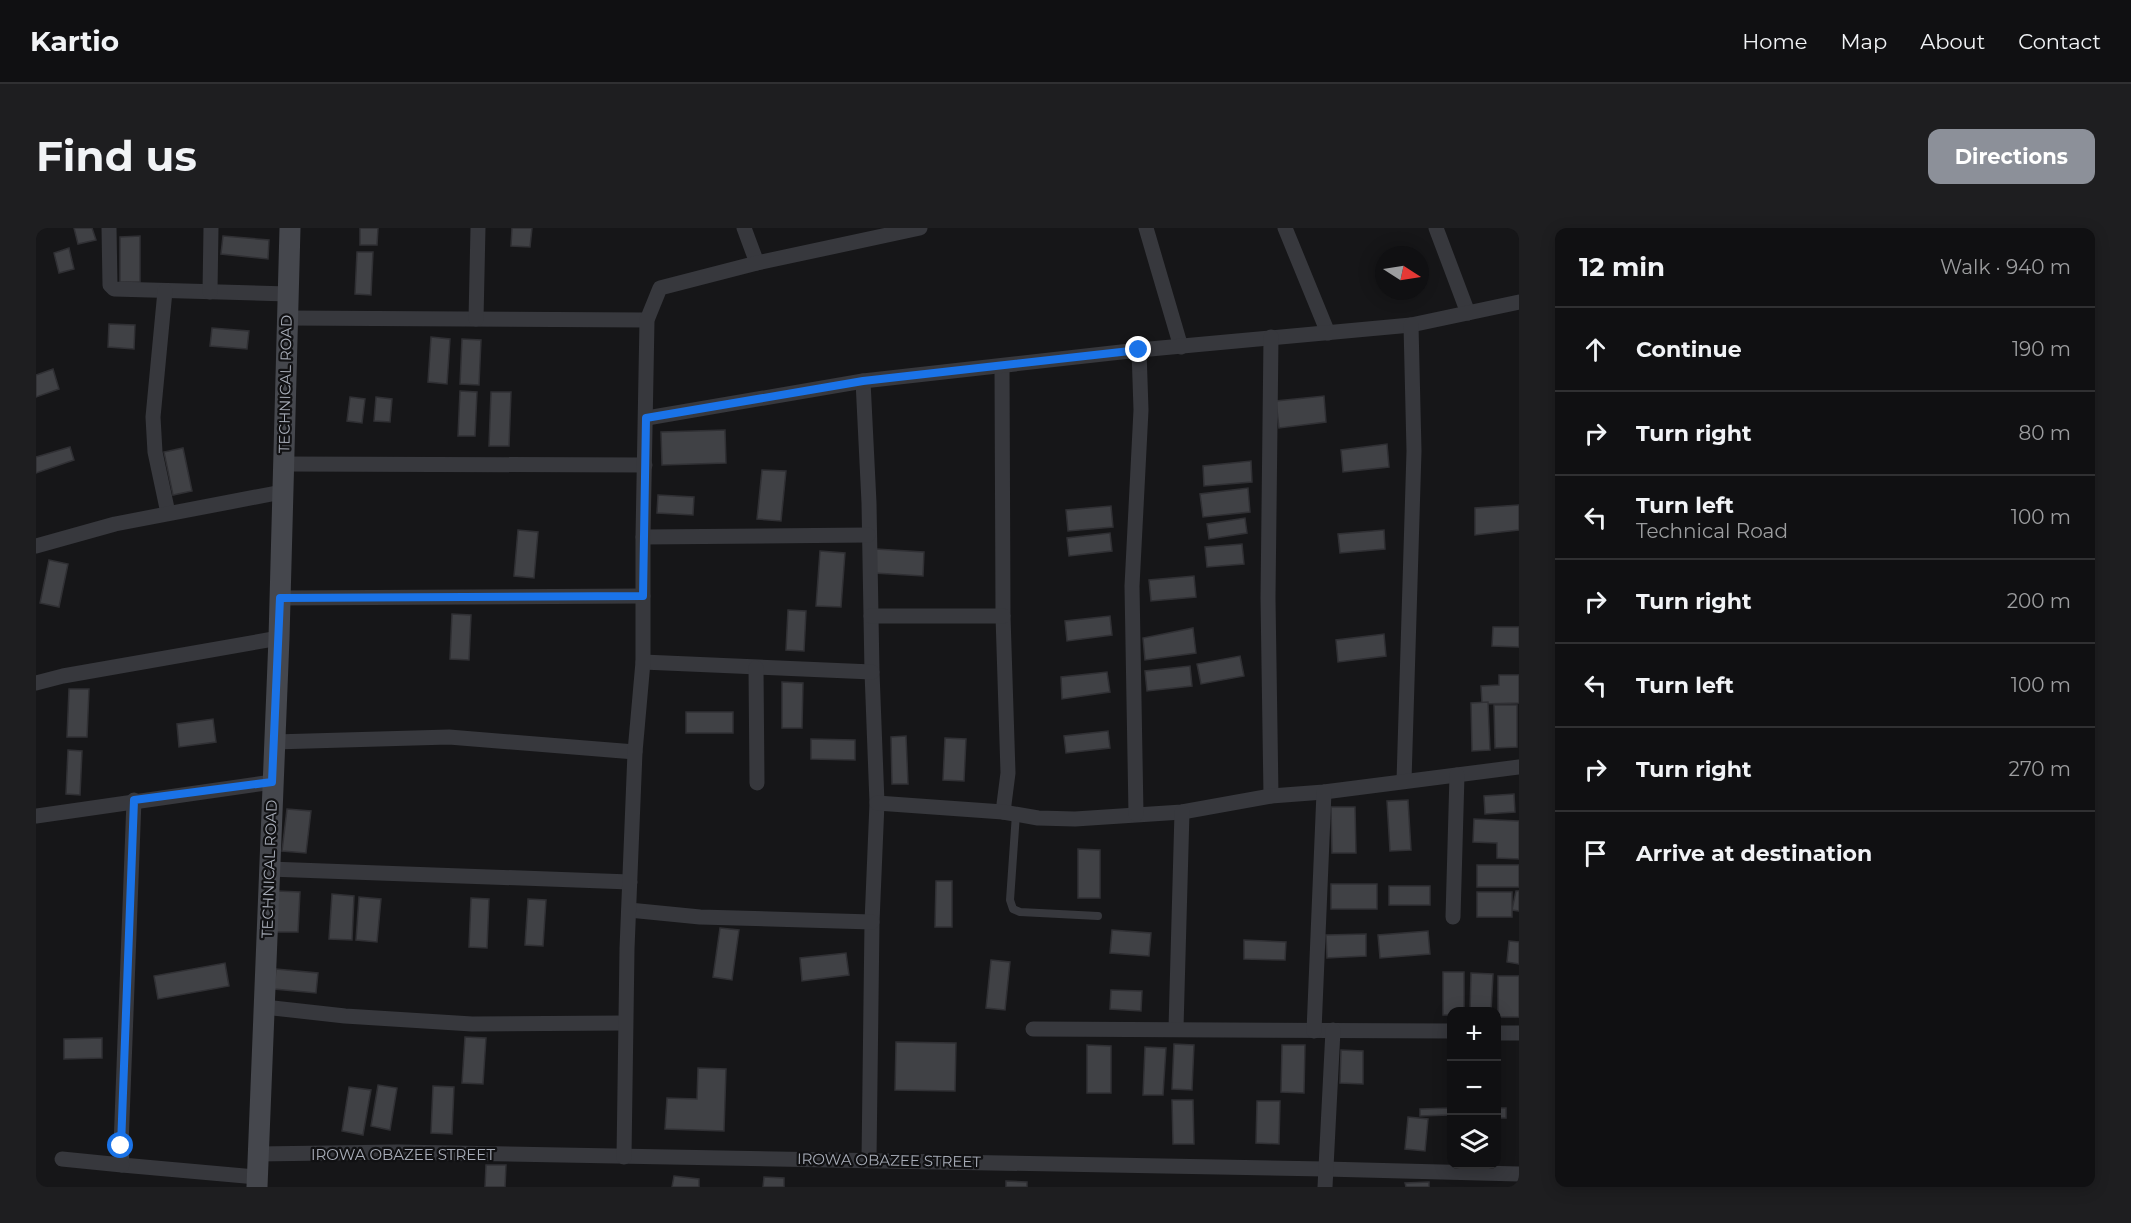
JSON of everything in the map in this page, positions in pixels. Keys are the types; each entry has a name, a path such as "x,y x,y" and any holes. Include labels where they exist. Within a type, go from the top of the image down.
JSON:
{"street":[{"path":"109,228 111,288 288,294"},
{"path":"210,292 211,228"},
{"name":"TECHNICAL ROAD","path":"257,1182 279,638 290,228"},
{"path":"476,319 478,228"},
{"path":"744,228 757,263"},
{"path":"624,1157 624,1023 634,752 643,662 647,320 660,288 757,263 920,228"},
{"path":"1146,228 1181,347"},
{"path":"1286,228 1328,333"},
{"path":"1436,228 1468,313"},
{"path":"165,291 153,417 154,452 168,513"},
{"path":"646,418 863,381 1139,350 1411,325 1519,302"},
{"path":"286,318 647,320"},
{"path":"1404,781 1414,451 1411,325"},
{"path":"1271,337 1268,598 1271,796"},
{"path":"1136,814 1132,586 1141,410 1139,350"},
{"path":"1002,366 1003,616 1010,813"},
{"path":"863,381 869,503 868,535 877,803 872,922 869,1160"},
{"path":"284,464 645,465"},
{"path":"36,546 115,524 282,492"},
{"path":"643,537 868,535"},
{"path":"280,598 643,596"},
{"path":"871,616 1003,616"},
{"path":"36,683 63,676 279,638"},
{"path":"643,662 872,672"},
{"path":"756,668 757,783"},
{"path":"274,742 449,737 634,752"},
{"path":"877,803 1010,813 1038,818 1075,819 1182,812 1271,796 1324,792 1519,767"},
{"path":"1453,917 1457,775"},
{"path":"36,816 134,800 272,782"},
{"path":"1314,1031 1324,792"},
{"path":"122,1165 134,800"},
{"path":"1176,1029 1182,812"},
{"path":"269,869 630,882"},
{"path":"629,910 700,917 872,922"},
{"path":"264,1006 345,1016 472,1024 624,1023"},
{"path":"1033,1029 1447,1031"},
{"path":"1325,1187 1333,1030"},
{"path":"1501,1033 1519,1033"},
{"name":"IROWA OBAZEE STREET","path":"258,1154 397,1152 1325,1168 1519,1174"},
{"path":"62,1160 257,1182"}],"lane":[{"path":"1010,813 1010,900 1013,909 1020,912 1098,916"}],"building":[{"path":"74,228 92,228 96,240 78,244"},
{"path":"360,228 378,228 377,245 360,245"},
{"path":"512,228 532,228 530,247 511,246"},
{"path":"140,236 140,282 120,282 120,237"},
{"path":"223,236 269,240 268,259 221,254"},
{"path":"69,248 74,269 59,273 54,253"},
{"path":"357,252 373,252 371,295 355,294"},
{"path":"109,324 135,325 134,349 108,347"},
{"path":"212,328 249,331 247,349 210,346"},
{"path":"431,337 450,339 447,384 428,382"},
{"path":"462,339 481,340 479,385 460,384"},
{"path":"53,369 59,389 36,397 36,375"},
{"path":"460,391 477,392 475,436 458,436"},
{"path":"491,392 511,392 509,446 489,446"},
{"path":"1324,396 1326,422 1279,428 1276,401"},
{"path":"350,397 365,399 362,423 347,421"},
{"path":"376,397 392,399 390,422 374,421"},
{"path":"725,430 726,463 662,465 661,432"},
{"path":"1387,444 1389,467 1343,472 1341,450"},
{"path":"70,447 74,460 36,473 36,457"},
{"path":"183,448 192,491 173,495 164,452"},
{"path":"1251,461 1252,482 1204,486 1203,466"},
{"path":"762,470 786,471 781,521 757,519"},
{"path":"1248,488 1250,512 1203,517 1200,494"},
{"path":"658,495 694,497 693,515 657,513"},
{"path":"1519,505 1519,530 1475,535 1475,508"},
{"path":"1111,506 1113,527 1068,531 1066,510"},
{"path":"1245,518 1247,533 1209,539 1207,524"},
{"path":"518,530 538,532 534,578 514,576"},
{"path":"1384,530 1385,549 1340,553 1338,534"},
{"path":"1110,533 1112,551 1069,556 1067,538"},
{"path":"1242,544 1244,564 1207,567 1205,547"},
{"path":"876,549 924,552 923,576 874,573"},
{"path":"820,551 845,553 841,607 816,606"},
{"path":"49,560 68,564 59,607 40,603"},
{"path":"1194,576 1196,597 1151,601 1149,580"},
{"path":"788,610 806,611 804,651 786,650"},
{"path":"452,614 471,615 469,660 450,659"},
{"path":"1110,616 1112,635 1067,641 1065,621"},
{"path":"1493,627 1519,627 1519,647 1492,646"},
{"path":"1193,628 1196,653 1145,660 1143,638"},
{"path":"1384,634 1386,656 1338,662 1336,640"},
{"path":"1240,656 1244,676 1201,684 1197,664"},
{"path":"1190,666 1192,686 1147,691 1145,671"},
{"path":"1107,672 1110,692 1062,699 1061,677"},
{"path":"1499,675 1519,675 1519,703 1482,704 1481,686 1499,685"},
{"path":"782,682 803,683 802,728 782,728"},
{"path":"69,689 89,689 87,737 67,737"},
{"path":"1488,702 1490,750 1472,751 1471,703"},
{"path":"1494,705 1517,705 1517,747 1495,748"},
{"path":"686,712 733,712 733,733 686,733"},
{"path":"213,719 216,742 179,747 177,724"},
{"path":"1108,731 1110,748 1066,753 1064,736"},
{"path":"906,736 908,784 892,784 891,737"},
{"path":"945,738 966,739 964,781 943,780"},
{"path":"811,739 855,740 855,760 811,759"},
{"path":"68,750 82,751 80,795 66,794"},
{"path":"1514,794 1515,812 1485,814 1484,796"},
{"path":"1408,800 1411,850 1390,851 1387,801"},
{"path":"1331,807 1355,807 1356,853 1332,853"},
{"path":"287,809 311,811 306,853 282,851"},
{"path":"1474,819 1519,821 1519,859 1497,858 1497,843 1473,842"},
{"path":"1078,849 1100,850 1100,898 1078,898"},
{"path":"1477,865 1519,865 1519,887 1477,887"},
{"path":"936,881 952,881 952,927 935,927"},
{"path":"1331,884 1377,884 1377,909 1331,909"},
{"path":"1389,886 1430,886 1430,905 1389,905"},
{"path":"278,891 300,892 298,932 276,932"},
{"path":"1516,891 1519,891 1519,911 1512,910"},
{"path":"1477,892 1512,892 1512,917 1477,917"},
{"path":"332,894 354,896 352,940 329,939"},
{"path":"359,897 381,899 377,942 356,940"},
{"path":"471,898 489,899 487,948 469,947"},
{"path":"528,899 546,900 543,946 525,945"},
{"path":"720,928 739,930 732,980 713,977"},
{"path":"1112,930 1151,933 1149,956 1110,953"},
{"path":"1428,931 1430,954 1380,958 1378,935"},
{"path":"1366,934 1366,956 1327,958 1326,935"},
{"path":"1244,940 1286,942 1285,960 1244,959"},
{"path":"1509,941 1519,942 1519,964 1507,962"},
{"path":"846,953 849,975 802,981 800,958"},
{"path":"991,960 1010,962 1005,1010 986,1008"},
{"path":"225,963 229,986 158,999 154,976"},
{"path":"276,969 318,973 316,993 274,989"},
{"path":"1443,972 1464,972 1464,1007 1447,1007 1447,1015 1443,1015"},
{"path":"1471,973 1493,974 1491,1007 1470,1007"},
{"path":"1498,976 1519,976 1519,1017 1501,1017 1501,1007 1498,1007"},
{"path":"1111,990 1142,991 1141,1011 1110,1009"},
{"path":"465,1037 486,1038 483,1084 462,1083"},
{"path":"102,1038 102,1058 64,1059 64,1039"},
{"path":"896,1042 956,1043 955,1091 895,1090"},
{"path":"1174,1044 1194,1045 1192,1090 1172,1089"},
{"path":"1087,1045 1111,1046 1111,1093 1087,1093"},
{"path":"1282,1045 1305,1045 1304,1093 1281,1092"},
{"path":"1145,1047 1166,1048 1163,1095 1143,1095"},
{"path":"1341,1050 1363,1051 1363,1084 1340,1083"},
{"path":"698,1068 726,1069 724,1131 665,1129 667,1098 697,1099"},
{"path":"378,1085 397,1088 390,1130 371,1126"},
{"path":"433,1086 454,1087 452,1134 431,1133"},
{"path":"349,1087 371,1090 363,1135 342,1131"},
{"path":"1172,1100 1193,1100 1194,1144 1173,1144"},
{"path":"1257,1101 1280,1101 1279,1144 1256,1143"},
{"path":"1447,1108 1447,1115 1420,1116 1420,1109"},
{"path":"1501,1108 1506,1108 1506,1118 1501,1118"},
{"path":"1408,1117 1428,1119 1425,1151 1405,1149"},
{"path":"486,1165 506,1165 505,1187 485,1187"},
{"path":"674,1176 699,1179 699,1187 672,1187"},
{"path":"764,1177 784,1178 784,1187 763,1187"},
{"path":"1006,1181 1027,1182 1027,1187 1006,1187"},
{"path":"1429,1182 1429,1187 1406,1187 1405,1183"}],"route":[{"path":"121,1146 134,800 272,782 280,598 643,596 646,418 863,381 1139,350"}]}
